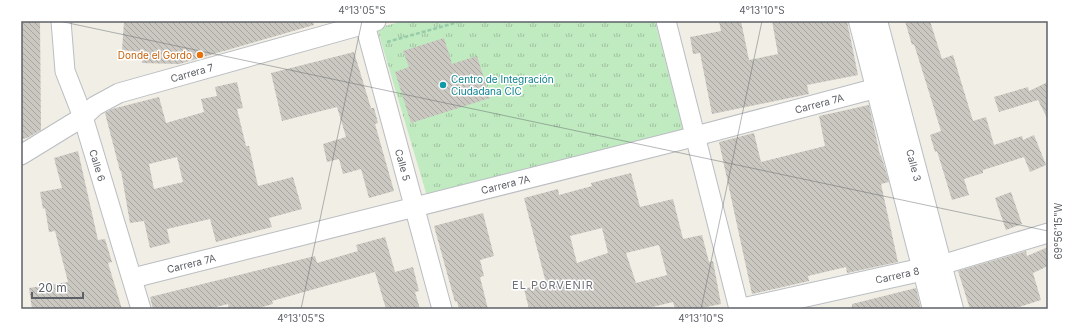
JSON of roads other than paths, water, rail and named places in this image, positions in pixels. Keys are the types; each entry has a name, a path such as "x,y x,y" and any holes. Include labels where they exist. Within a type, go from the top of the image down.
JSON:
{"street":[{"name":"Calle 6","path":"62,21 65,71 83,117 133,278 141,309"},
{"path":"666,21 739,309"},
{"name":"Calle 3","path":"860,21 877,88 932,267 952,309"},
{"name":"Calle 3","path":"876,21 932,267 934,309"},
{"name":"Carrera 7","path":"21,155 83,117 95,106 119,93 369,22"},
{"name":"Calle 5","path":"369,22 371,46 416,208 442,309"},
{"name":"Carrera 7A","path":"133,278 416,208 877,88"},
{"name":"Carrera 8","path":"745,309 932,267 1048,233"}],"place":[{"name":"Donde el Gordo","path":"200,55"},
{"name":"Centro de Integración Ciudadana CIC","path":"443,85"}],"district":[{"name":"EL PORVENIR","path":"553,285"}]}
